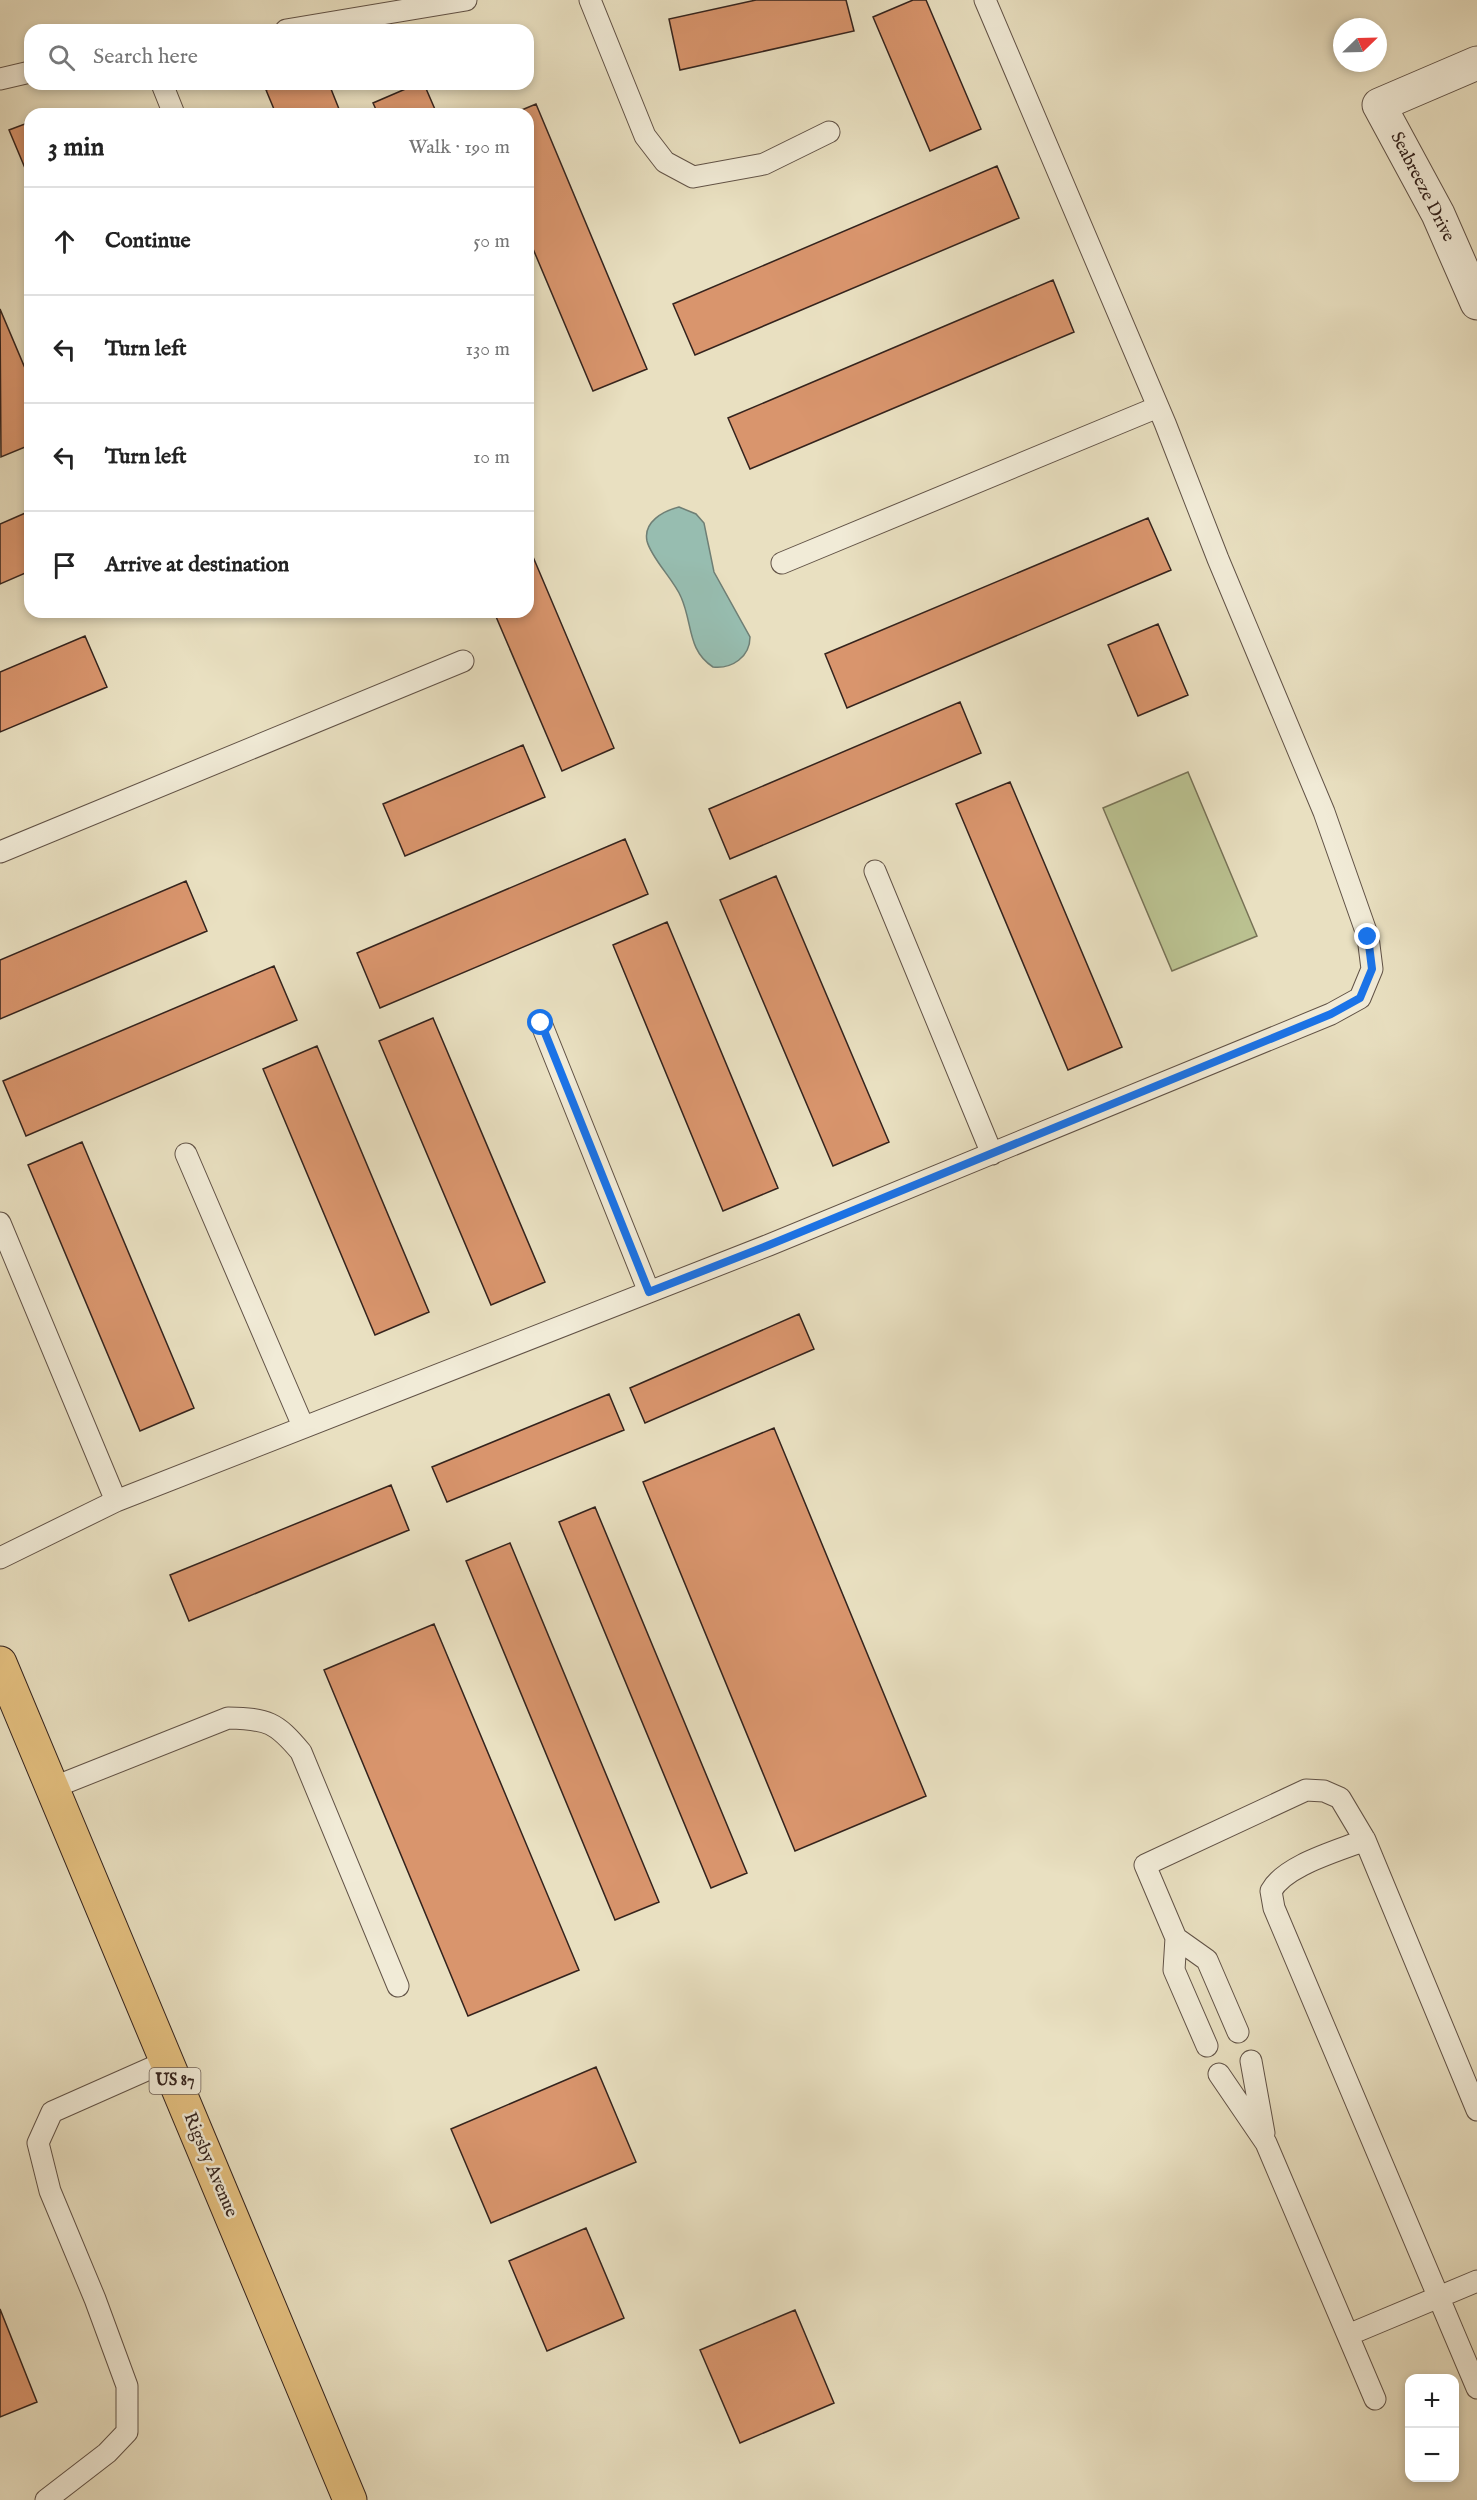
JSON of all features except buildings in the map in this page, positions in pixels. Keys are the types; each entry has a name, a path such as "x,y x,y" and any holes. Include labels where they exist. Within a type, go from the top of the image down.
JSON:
{"main road":[{"name":"Rigsby Avenue","path":"0,1665 350,2500"}],"street":[{"name":"Seabreeze Drive","path":"1477,63 1379,105 1438,214 1477,303"}],"lane":[{"path":"322,24 466,0"},
{"path":"590,0 645,136 665,162 674,167 693,177 764,164 829,132"},
{"path":"0,1558 116,1501 649,1292 992,1154 1331,1014 1360,998 1372,969 1368,937 1324,813 1158,407 985,0"},
{"path":"0,79 24,73"},
{"path":"164,90 172,108"},
{"path":"782,563 1158,407"},
{"path":"0,852 463,661"},
{"path":"875,871 992,1154"},
{"path":"541,1023 649,1292"},
{"path":"186,1154 303,1426"},
{"path":"0,1223 116,1501"},
{"path":"52,1788 228,1718 258,1719 282,1729 301,1752 398,1986"},
{"path":"1207,2046 1174,1970 1176,1938 1145,1864 1306,1790 1324,1791 1340,1798 1365,1840 1477,2110"},
{"path":"1365,1840 1290,1871 1276,1882 1271,1891 1274,1908 1477,2388"},
{"path":"1176,1938 1207,1960 1238,2032"},
{"path":"46,2500 107,2453 127,2432 127,2386 95,2299 50,2191 38,2143 52,2112 166,2061"},
{"path":"1251,2061 1266,2143"},
{"path":"1220,2074 1266,2143 1375,2399"},
{"path":"1348,2335 1477,2281"}],"green space":[{"path":"1188,772 1257,936 1172,971 1103,808"}],"water":[{"path":"679,507 696,514 704,523 714,572 750,637 743,656 727,666 713,667 699,653 681,597 649,548 647,534 651,523 667,511"}],"route":[{"path":"541,1023 649,1292 1331,1014 1360,998 1372,969 1368,937"}]}
